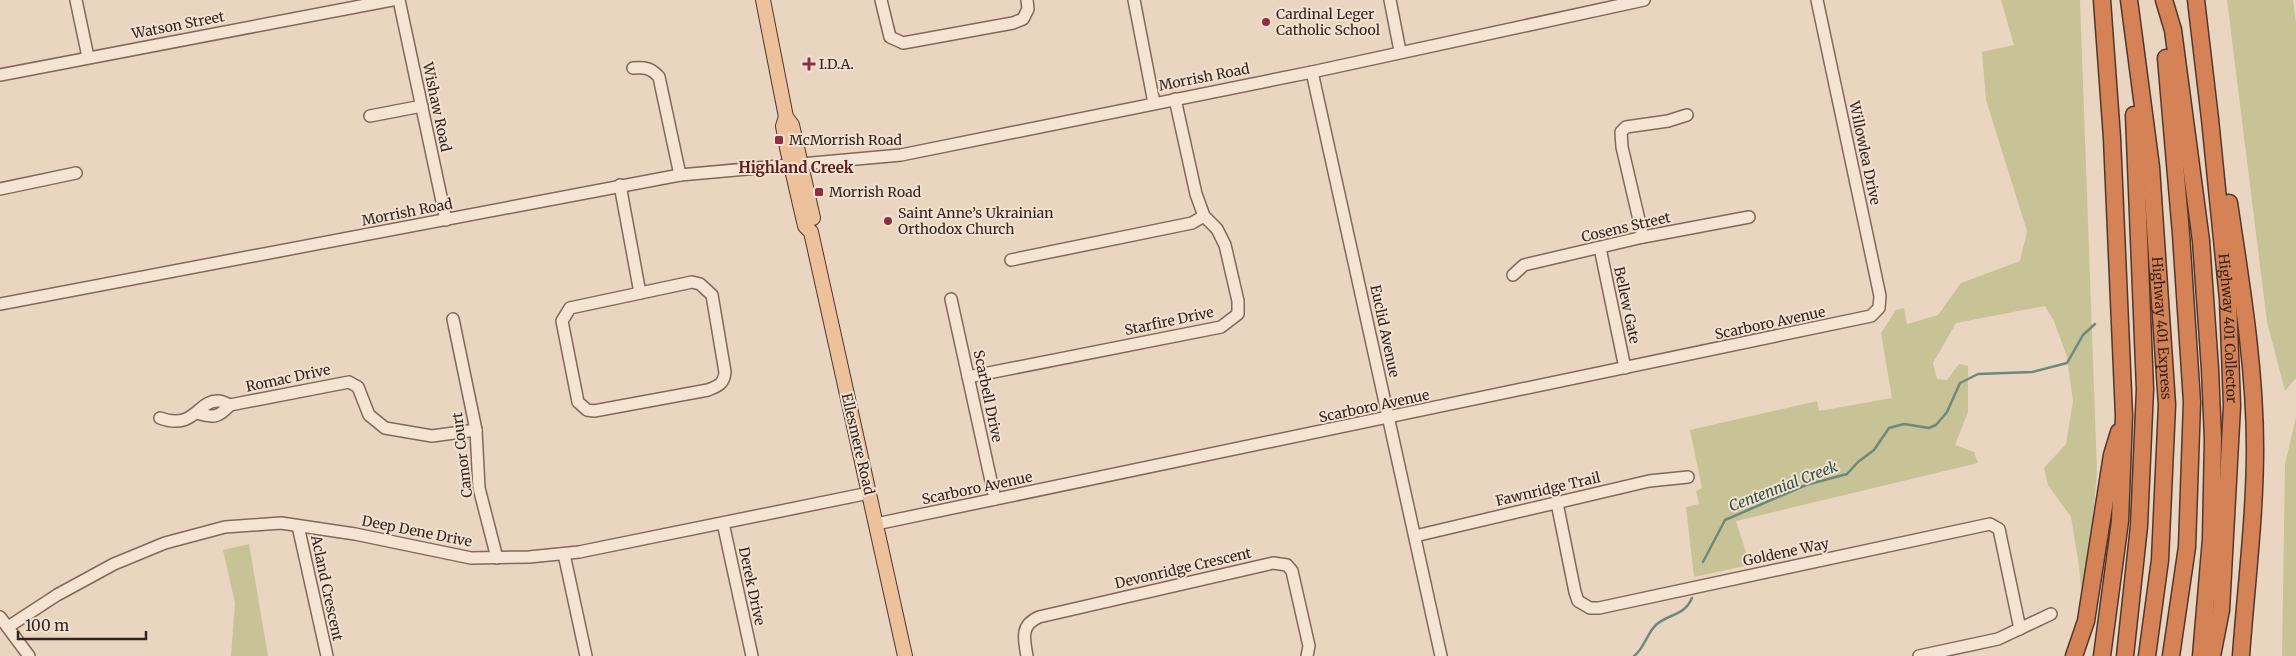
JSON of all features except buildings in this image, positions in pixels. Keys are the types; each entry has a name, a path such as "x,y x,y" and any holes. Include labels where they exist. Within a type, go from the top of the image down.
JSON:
{"highway":[{"path":"2102,0 2112,138 2124,416 2120,521 2102,656"},
{"path":"2125,656 2139,526 2145,389 2129,0"},
{"name":"Highway 401 Express","path":"2129,0 2151,166 2168,405 2160,560 2147,656"},
{"path":"2163,0 2173,30 2201,241 2210,369 2213,439 2211,539 2201,656"},
{"name":"Highway 401 Express","path":"2163,0 2192,402 2187,547 2170,656"},
{"name":"Highway 401 Collector","path":"2196,0 2228,299 2232,406 2221,610 2212,656"},
{"path":"2210,119 2224,171 2244,302 2254,397 2254,490 2241,656"},
{"path":"2074,656 2086,621 2112,455 2124,416"},
{"path":"2234,656 2248,566"}],"main road":[{"name":"Ellesmere Road","path":"763,0 786,117 783,126 795,164 805,226 811,232 906,656"}],"street":[{"path":"76,0 88,57"},
{"name":"Watson Street","path":"0,75 392,0"},
{"name":"Wishaw Road","path":"399,0 446,220"},
{"path":"881,0 890,37 903,43 1013,23 1023,19 1028,9 1027,0"},
{"path":"1134,0 1154,103"},
{"path":"1390,0 1400,51"},
{"name":"Morrish Road","path":"0,304 680,175 901,155 1312,72 1400,51 1475,38 1644,0"},
{"name":"Willowlea Drive","path":"1817,0 1880,296 1881,303 1877,312"},
{"path":"633,68 644,67 653,70 659,77 680,175"},
{"name":"Euclid Avenue","path":"1312,72 1441,656"},
{"name":"Starfire Drive","path":"968,377 1221,327 1238,314 1238,301 1225,245 1217,229 1204,216 1196,194 1175,99"},
{"path":"370,116 422,106"},
{"path":"1643,237 1622,147 1621,132 1626,128 1668,121 1687,115"},
{"path":"0,189 76,173"},
{"path":"620,186 640,294"},
{"path":"1011,260 1192,223 1204,216"},
{"name":"Cosens Street","path":"1513,275 1524,265 1643,237 1749,217"},
{"name":"Bellew Gate","path":"1600,248 1625,368"},
{"path":"692,282 700,284 710,291 725,372 724,380 719,386 708,390 594,411 587,410 578,402 562,321 570,308 640,294 692,282"},
{"name":"Scarbell Drive","path":"951,299 994,500"},
{"name":"Scarboro Avenue","path":"876,524 1867,318 1877,312"},
{"name":"Camor Court","path":"453,319 476,430 479,488 496,558"},
{"name":"Romac Drive","path":"160,418 169,422 179,422 197,413 207,403 219,400 230,405 349,382 358,387 369,415 385,428 432,436 476,430"},
{"name":"Fawnridge Trail","path":"1415,536 1649,481 1688,477"},
{"name":"Deep Dene Drive","path":"8,627 57,595 114,564 165,543 225,526 281,523 355,534 471,558 496,558 564,554 869,493"},
{"name":"Goldene Way","path":"1557,503 1575,592 1578,601 1590,608 1609,606 1990,524 1999,528 2020,629"},
{"name":"Derek Drive","path":"723,523 752,656"},
{"name":"Acland Crescent","path":"298,526 327,656"},
{"path":"564,554 586,656"},
{"name":"Devonridge Crescent","path":"1027,656 1024,638 1025,629 1031,620 1273,563 1288,565 1292,571 1309,646 1307,656"},
{"path":"1919,656 1998,639 2050,614"},
{"path":"0,617 28,656"}],"shaded area":[{"path":"2001,0 2080,0 2097,472 2084,621 2079,566 2071,517 2048,485 2044,468 2066,444 2073,401 2067,357 2054,321 2045,306 1956,323 1933,363 1937,379 1947,380 1959,364 1968,366 1968,412 1955,445 1974,452 1978,463 1736,521 1750,565 1694,577 1686,507 1699,504 1696,491 1702,488 1690,430 1817,401 1819,411 1892,398 1881,333 1896,310 1904,308 1907,324 1938,315 1961,283 2020,261 2027,231 1986,100 1982,52 2014,45"},
{"path":"2227,0 2293,0 2296,22 2296,378 2285,391 2267,322"},
{"path":"2296,417 2296,656 2282,656 2285,464"},
{"path":"249,544 268,656 231,656 235,603 223,550"}],"waterway":[{"name":"Centennial Creek","path":"1703,562 1725,520 1806,485 1847,474 1858,462 1874,450 1889,428 1904,424 1929,428 1936,425 1947,412 1960,383 1978,374 2032,372 2067,363 2083,335 2095,324"},
{"name":"Centennial Creek","path":"1634,656 1641,649 1654,627 1662,620 1685,608 1692,598"}],"place":[{"name":"Cardinal Leger Catholic School","path":"1266,22"},
{"name":"I.D.A.","path":"809,64"},
{"name":"McMorrish Road","path":"779,140"},
{"name":"Morrish Road","path":"819,192"},
{"name":"Saint Anne’s Ukrainian Orthodox Church","path":"888,221"}],"district":[{"name":"Highland Creek","path":"796,167"}]}
